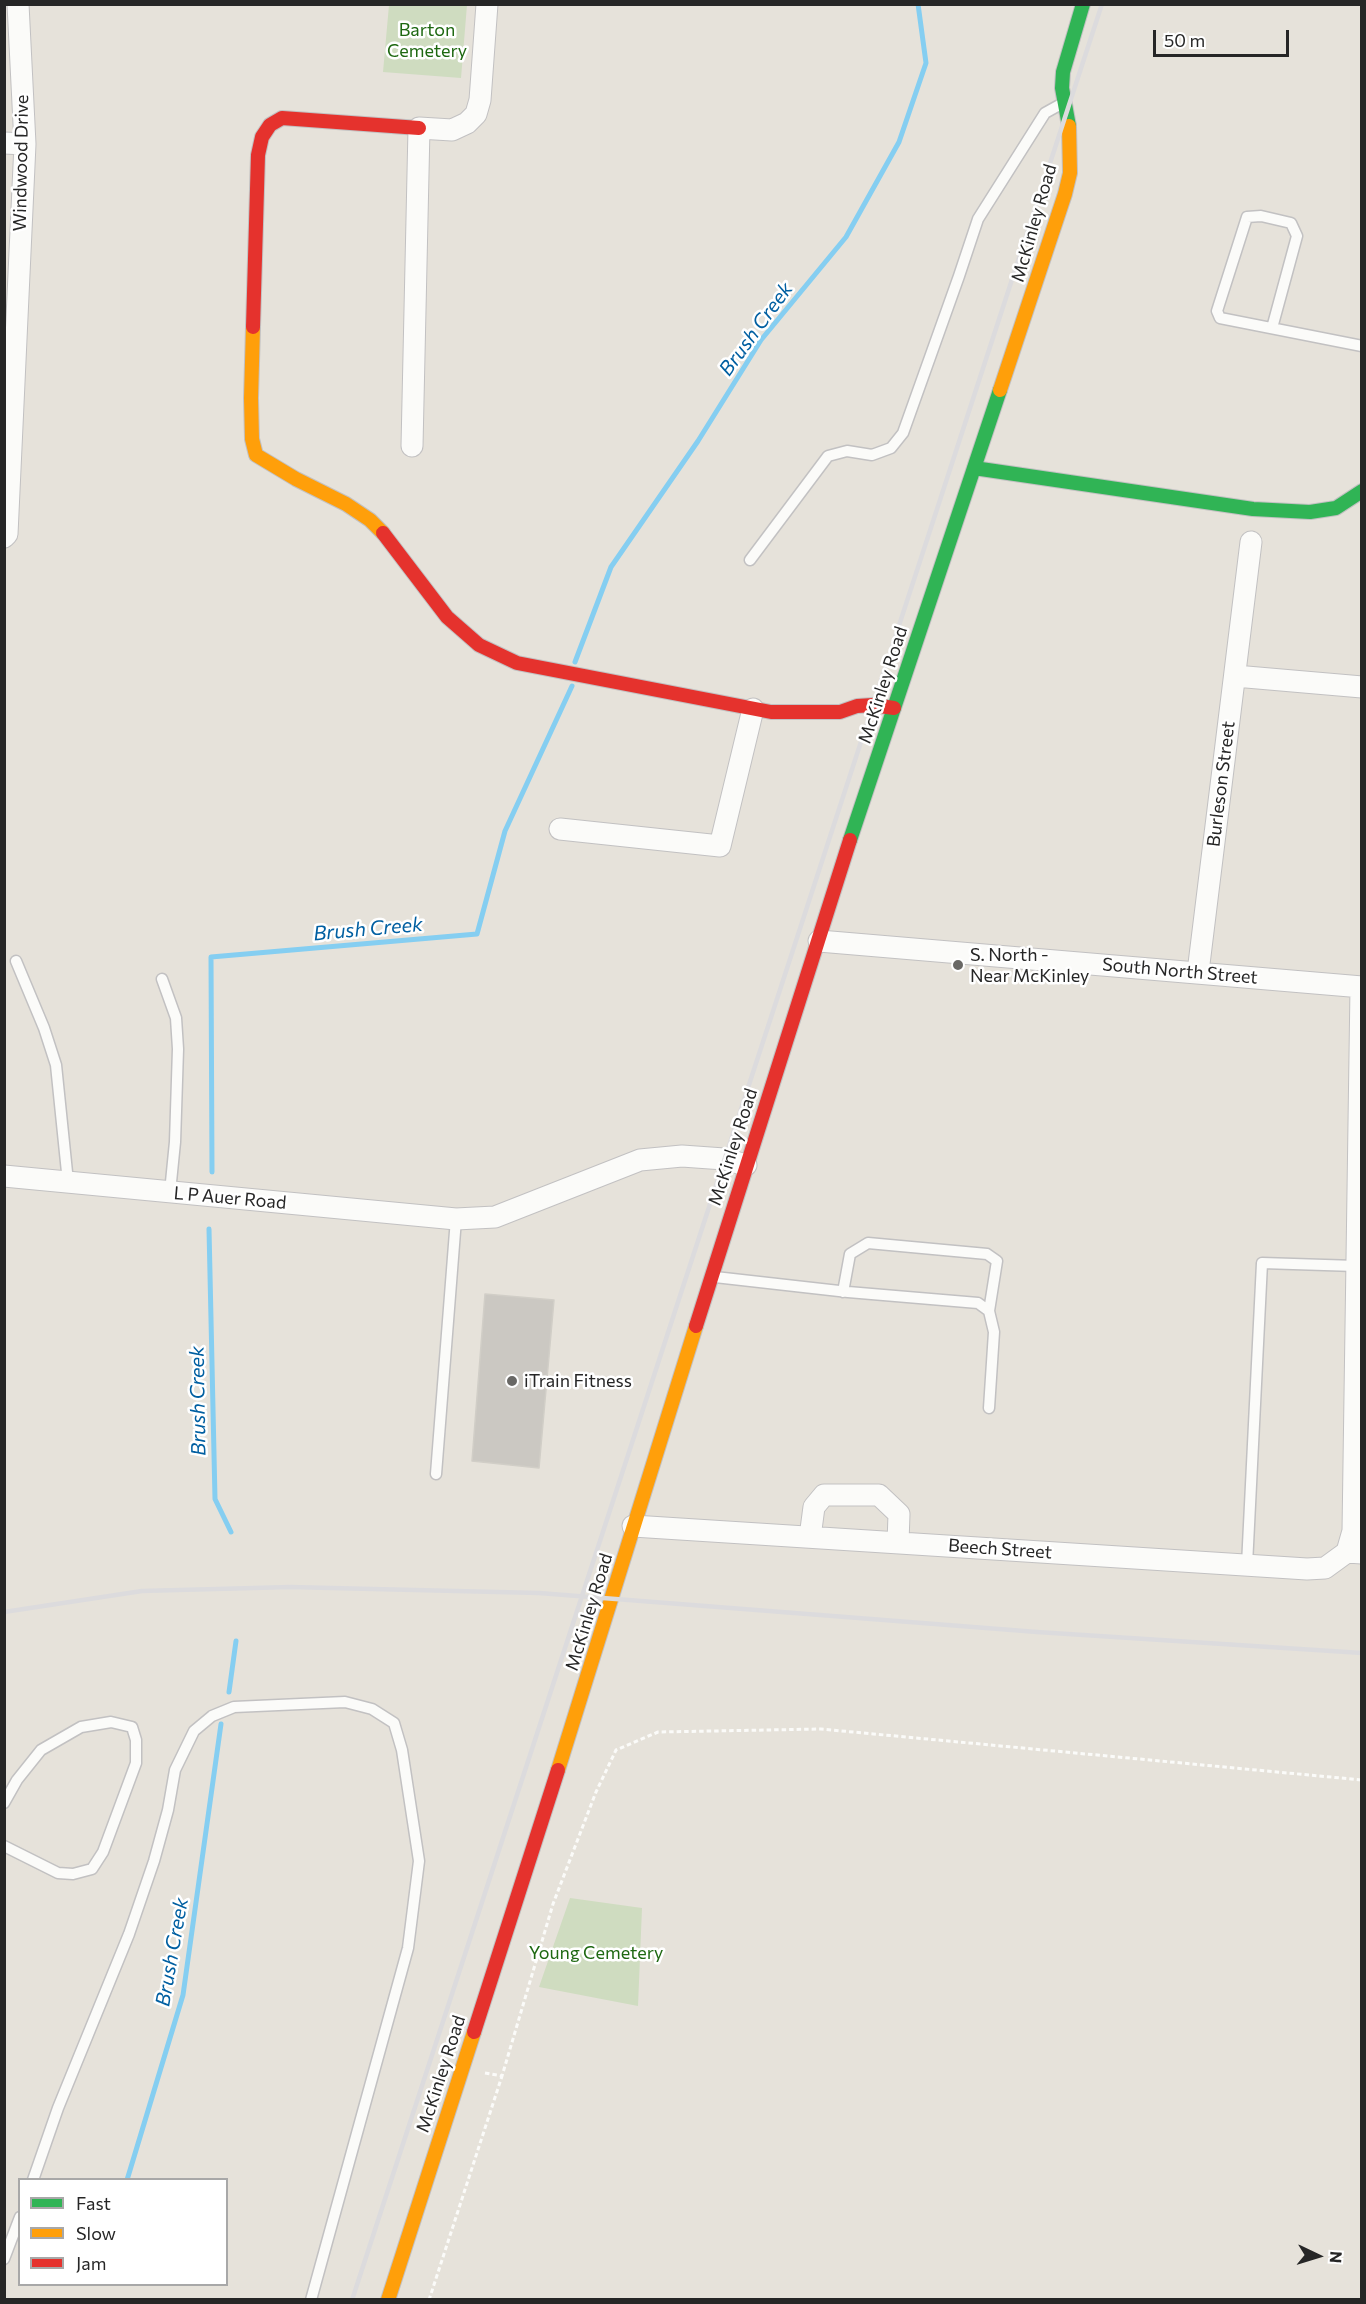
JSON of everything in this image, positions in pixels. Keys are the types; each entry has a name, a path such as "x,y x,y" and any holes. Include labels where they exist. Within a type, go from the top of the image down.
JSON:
{"street":[{"name":"Windwood Drive","path":"4,537 7,534 18,4"},
{"path":"487,4 480,100 476,114 467,123 452,130 282,118 270,125 262,137 258,155 251,398 252,439 256,455 370,520 388,538 447,617 479,645 516,663 753,709 793,713 840,712 857,706 873,705 894,708"},
{"name":"McKinley Road","path":"388,2300 613,1599 633,1526 746,1165 1070,174 1071,135 1063,103 1062,88 1064,72 1083,4"},
{"path":"412,446 419,128"},
{"path":"974,468 1253,509 1311,512 1336,508 1362,491"},
{"name":"Burleson Street","path":"1198,972 1251,542"},
{"path":"1235,676 1362,687"},
{"path":"561,829 720,846 753,709"},
{"name":"South North Street","path":"819,941 1361,987"},
{"path":"1354,1552 1361,987"},
{"name":"L P Auer Road","path":"4,1176 456,1219 495,1217 640,1160 682,1156 724,1159 746,1165"},
{"path":"810,1537 814,1507 824,1495 879,1495 899,1514 898,1543"},
{"name":"Beech Street","path":"633,1526 1307,1569 1325,1568 1354,1552"}],"lane":[{"path":"750,560 828,456 847,451 872,455 891,448 903,432 978,219 1045,113 1063,103"},
{"path":"1272,328 1297,236 1292,224 1261,216 1247,217 1217,311 1220,318 1362,346"},
{"path":"16,961 44,1028 56,1065 68,1182"},
{"path":"162,979 176,1017 178,1049 175,1142 170,1192"},
{"path":"436,1474 456,1219"},
{"path":"843,1292 850,1254 868,1243 987,1254 997,1262 989,1311 994,1332 989,1408"},
{"path":"1247,1565 1262,1263 1359,1266"},
{"path":"712,1276 843,1292 978,1302 989,1311"},
{"path":"34,2178 58,2108 129,1934 154,1861 168,1810 175,1770 194,1731 212,1716 234,1707 345,1702 372,1709 394,1723 402,1750 419,1861 408,1948 311,2300"},
{"path":"4,1803 17,1780 41,1750 51,1744 81,1727 111,1722 132,1727 136,1740 136,1763 103,1852 92,1869 73,1874 58,1873 4,1846"},
{"path":"4,2259 18,2222"}],"path":[{"path":"429,2300 502,2076 553,1904 596,1792 616,1750 658,1732 821,1729 1362,1780"},
{"path":"462,2069 502,2076"}],"green space":[{"name":"Barton Cemetery","path":"389,5 467,5 461,78 383,72"},
{"name":"Young Cemetery","path":"570,1898 642,1908 638,2006 539,1987"}],"building":[{"name":"iTrain Fitness","path":"485,1294 554,1300 539,1468 472,1461"}],"waterway":[{"name":"Brush Creek","path":"575,662 611,567 698,441 761,340 846,237 899,142 926,63 918,4"},
{"name":"Brush Creek","path":"212,1172 211,957 477,934 505,831 572,686"},
{"name":"Brush Creek","path":"209,1229 215,1499 231,1532"},
{"name":"Brush Creek","path":"229,1692 236,1641"},
{"name":"Brush Creek","path":"128,2178 183,1995 221,1724"}],"railway":[{"path":"352,2300 1102,4"},
{"path":"4,1612 142,1591 290,1587 539,1593 1037,1632 1362,1653"}],"traffic: fast":[{"path":"1069,126 1062,88 1063,72 1083,4"},
{"path":"850,840 1000,390"},
{"path":"974,468 1253,509 1310,512 1336,508 1362,491"}],"traffic: slow":[{"path":"1000,390 1065,194 1070,173 1069,126"},
{"path":"253,327 251,398 252,439 256,455 296,479 346,504 370,520 383,533"},
{"path":"558,1770 696,1326"},
{"path":"388,2300 474,2032"}],"traffic: jam":[{"path":"253,327 258,155 262,137 270,125 282,118 419,128"},
{"path":"383,533 447,617 479,645 517,663 771,712 840,712 857,706 873,705 894,708"},
{"path":"696,1326 850,840"},
{"path":"474,2032 558,1770"}],"place":[{"name":"S. North - Near McKinley","path":"958,965"},
{"name":"iTrain Fitness","path":"512,1381"}]}
